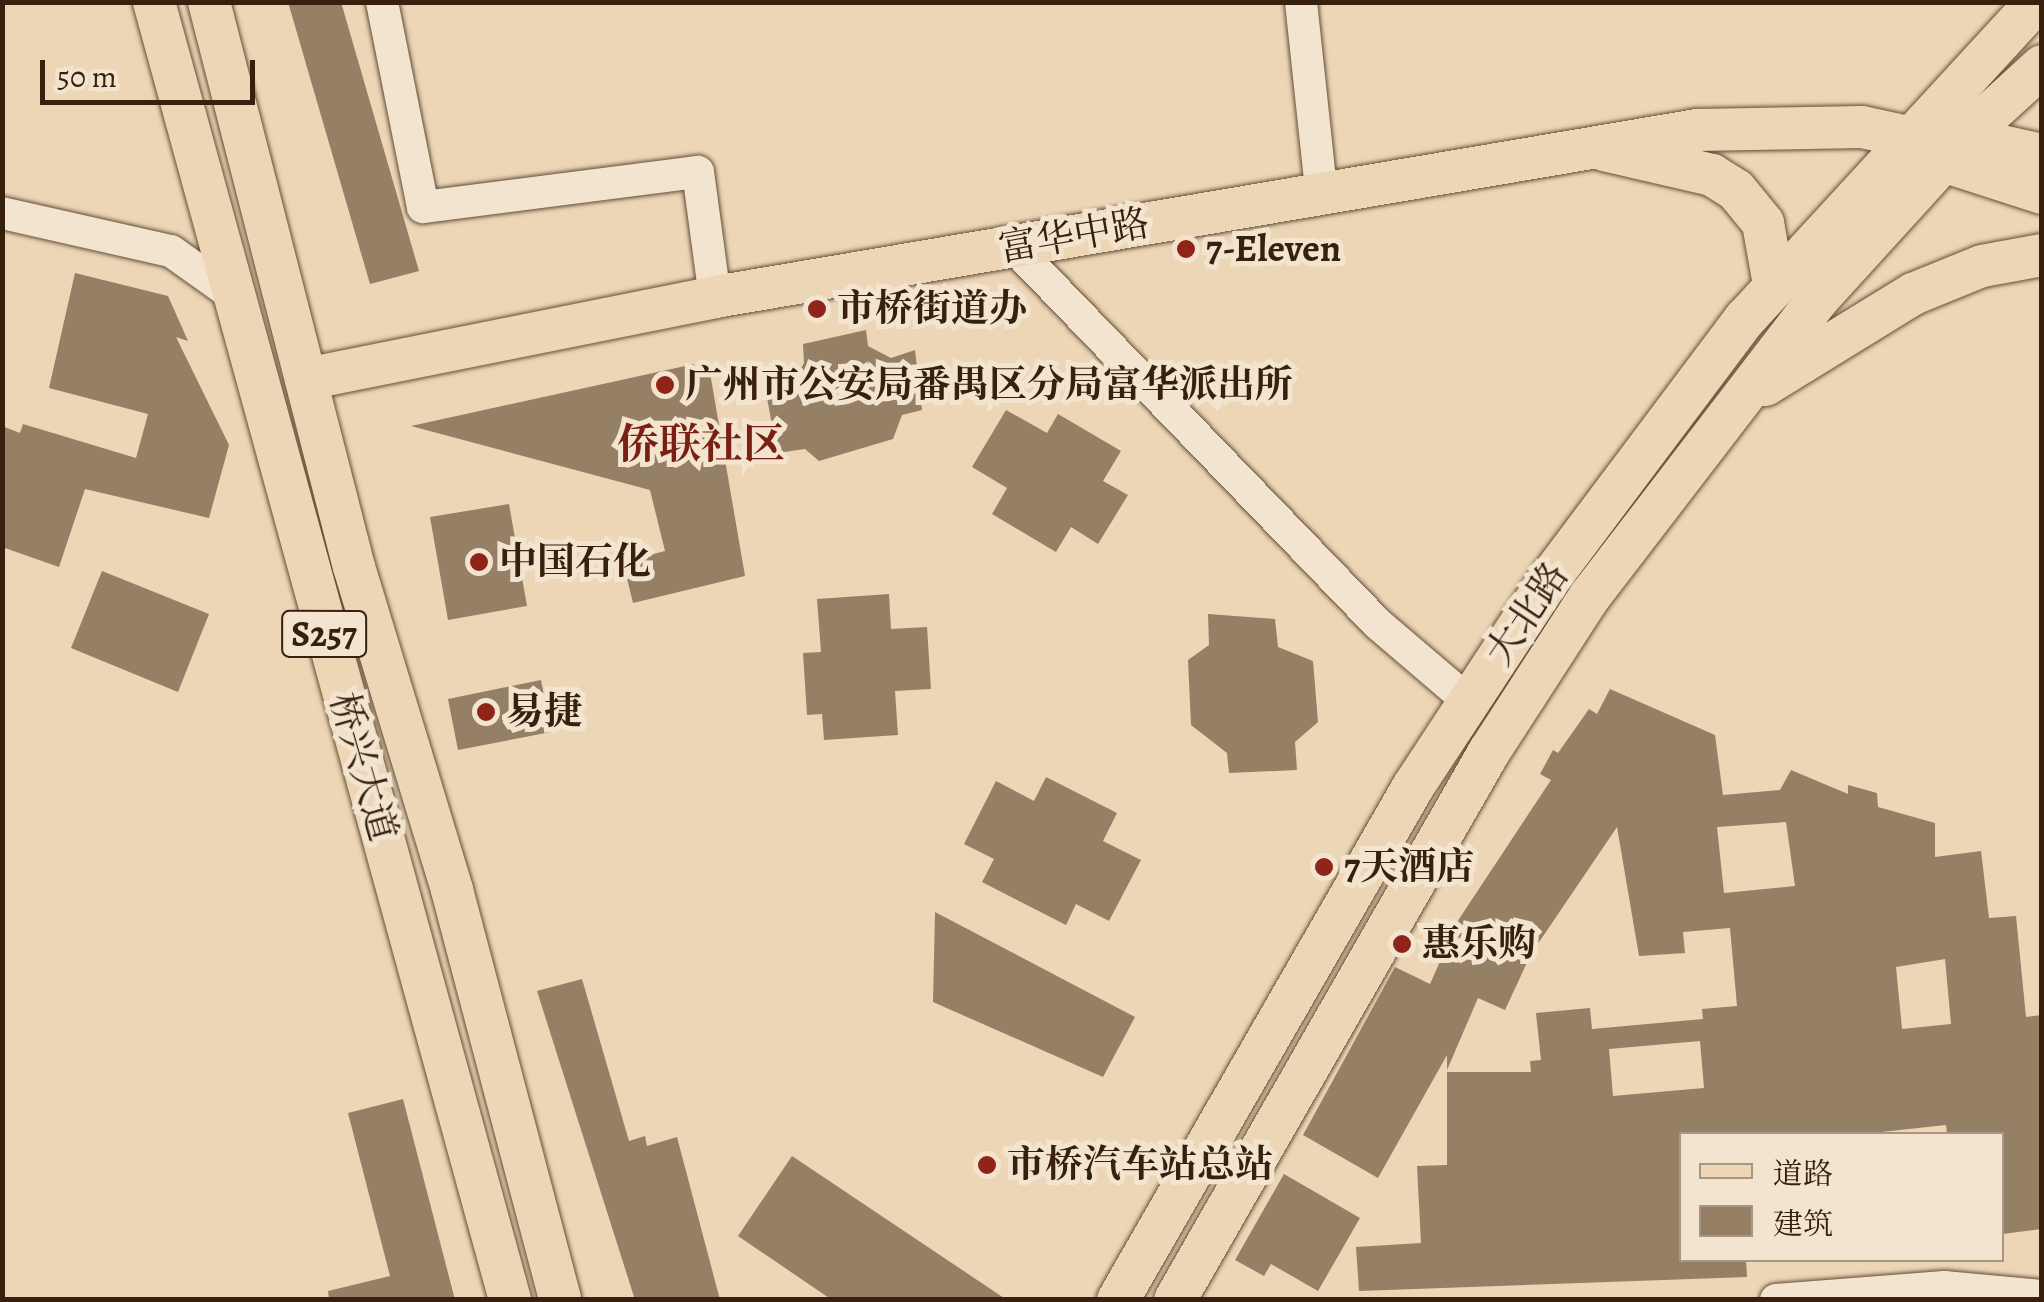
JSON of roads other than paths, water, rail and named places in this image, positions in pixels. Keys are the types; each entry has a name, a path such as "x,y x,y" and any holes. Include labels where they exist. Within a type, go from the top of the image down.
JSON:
{"main road":[{"name":"桥兴大道","path":"154,2 510,1300"},
{"name":"桥兴大道","path":"208,2 306,379 560,1300"},
{"name":"大北路","path":"1118,1300 1468,701 1612,493 1774,285 2037,2"},
{"name":"大北路","path":"1174,1300 1489,752 1590,596 1728,411 1956,147 2042,66"},
{"name":"富华中路","path":"306,379 715,297 1590,146 1794,126 1908,137 1956,147"},
{"path":"1590,146 1712,175 1736,190 1763,224 1774,285"},
{"path":"1956,147 2042,156"},
{"path":"1956,147 2042,193"},
{"path":"1728,411 1913,294 1982,266 2042,255"},
{"path":"238,298 306,379"}],"street":[{"path":"382,2 422,207 698,172 715,297"},
{"path":"1301,2 1322,190"},
{"path":"2,213 171,252 238,298"},
{"path":"1014,247 1378,624 1468,701"},
{"path":"1776,1300 1944,1287 2042,1296"}],"place":[{"name":"7-Eleven","path":"1186,249"},
{"name":"市桥街道办","path":"817,309"},
{"name":"广州市公安局番禺区分局富华派出所","path":"665,385"},
{"name":"中国石化","path":"479,562"},
{"name":"易捷","path":"486,712"},
{"name":"7天酒店","path":"1324,867"},
{"name":"惠乐购","path":"1402,944"},
{"name":"市桥汽车站总站","path":"987,1165"}],"district":[{"name":"侨联社区","path":"701,444"}]}
